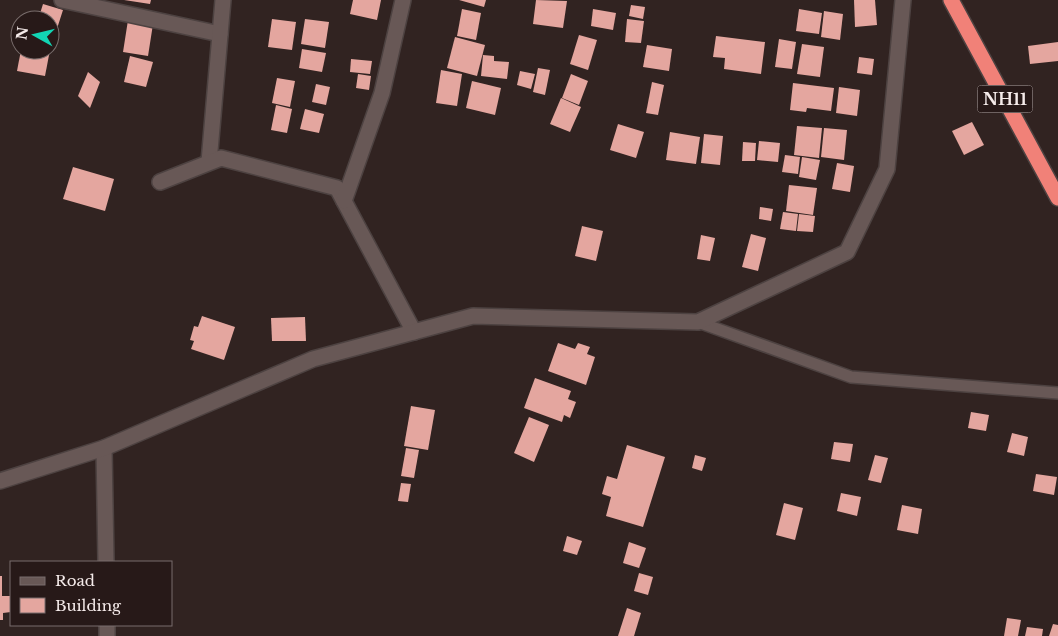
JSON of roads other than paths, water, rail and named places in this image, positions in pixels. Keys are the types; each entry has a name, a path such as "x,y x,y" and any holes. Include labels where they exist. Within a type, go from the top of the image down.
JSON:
{"highway":[{"name":"NH11","path":"952,0 1058,198"}],"main road":[{"path":"62,0 220,34"},
{"path":"209,162 222,0"},
{"path":"344,201 382,93 403,0"},
{"path":"0,481 104,448 313,359 473,316 698,322 848,252 887,169 903,0"},
{"path":"160,182 220,158 337,188 414,332"},
{"path":"104,448 106,561"}],"lane":[{"path":"698,322 851,378 1058,393"}]}
